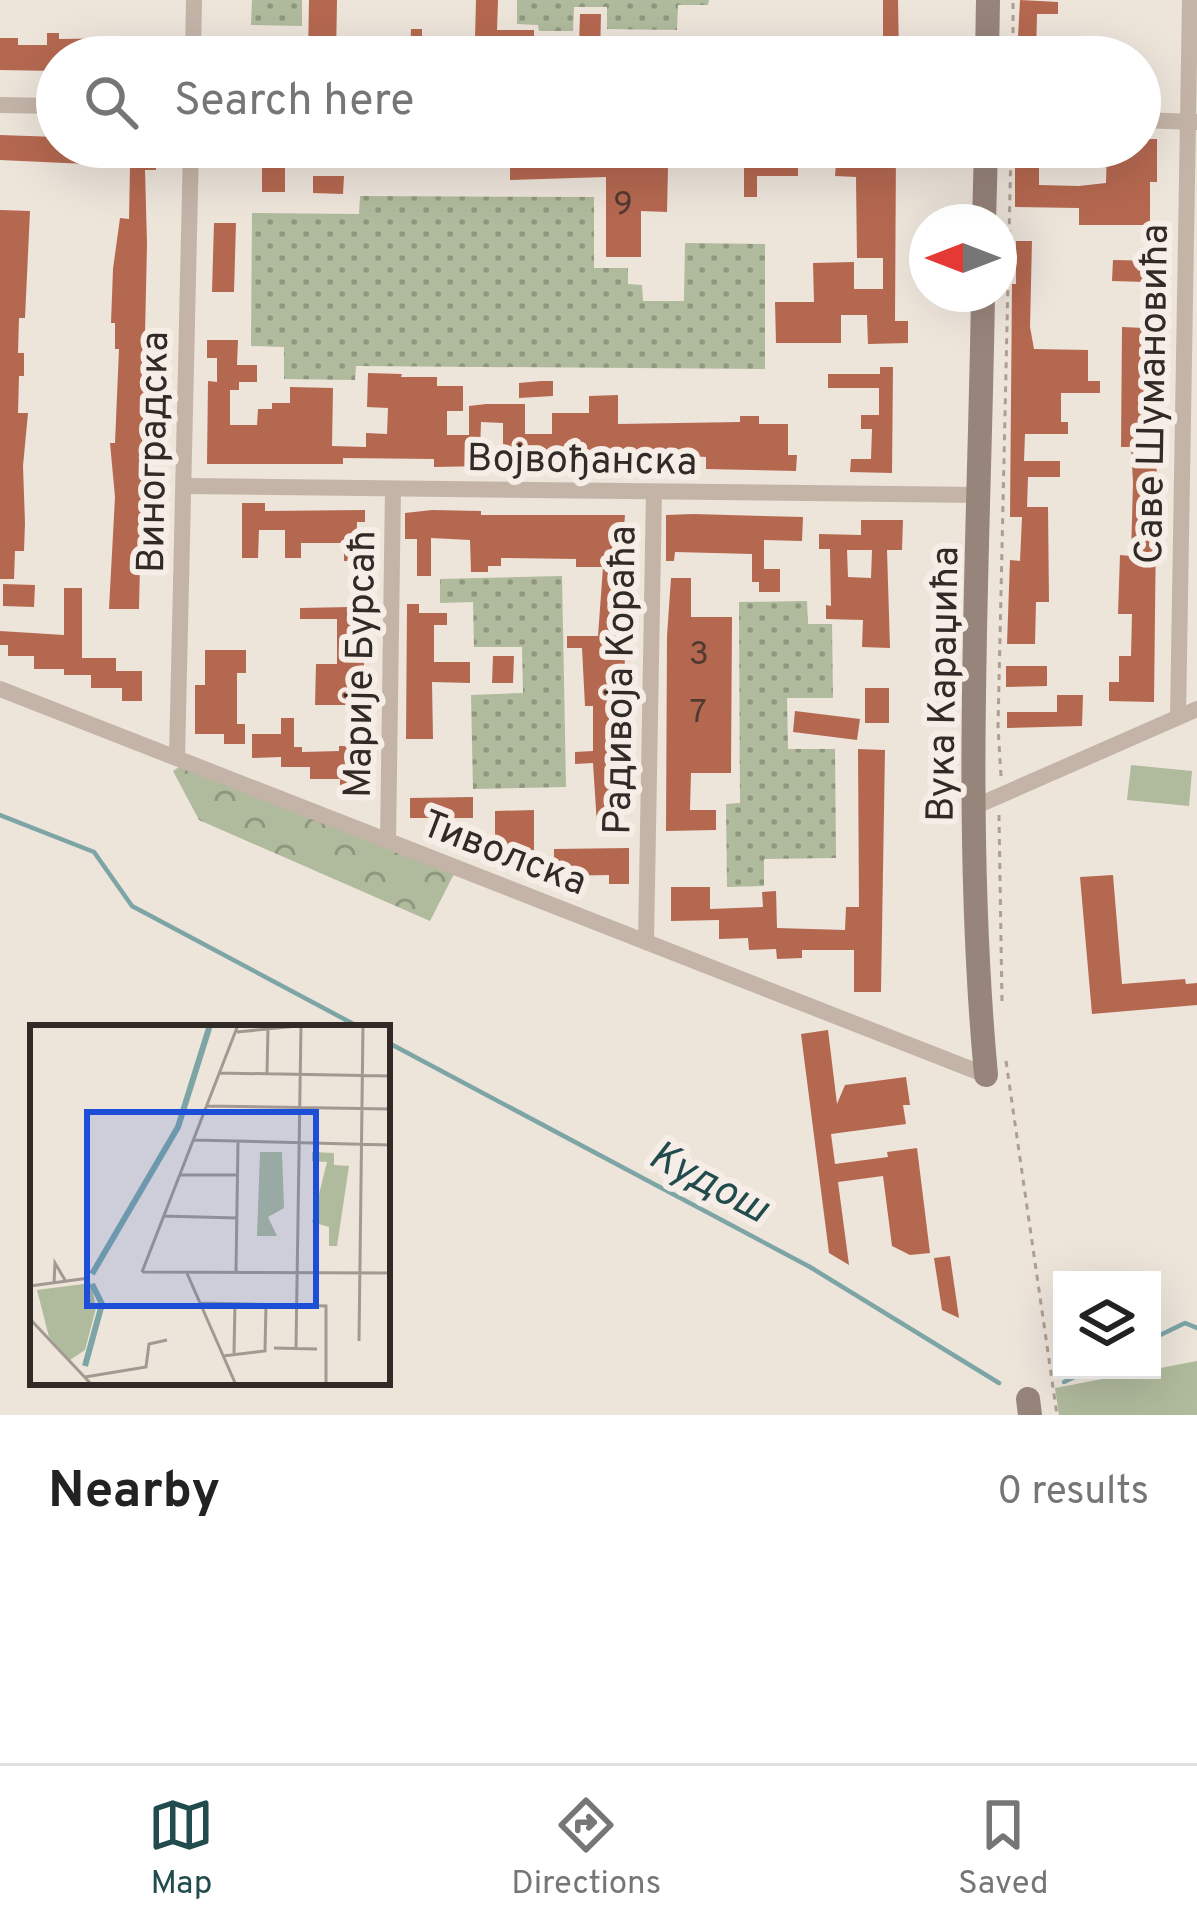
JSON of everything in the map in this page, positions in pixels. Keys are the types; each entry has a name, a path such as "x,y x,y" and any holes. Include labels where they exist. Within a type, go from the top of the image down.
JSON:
{"main road":[{"path":"987,36 988,0"},
{"path":"985,204 986,168"},
{"name":"Вука Караџића","path":"983,312 974,807 986,1076"}],"street":[{"path":"193,36 194,0"},
{"name":"Саве Шумановића","path":"1178,717 1189,502 1190,0"},
{"path":"0,105 36,106"},
{"path":"1161,121 1192,122"},
{"name":"Виноградска","path":"177,758 191,168"},
{"name":"Војвођанска","path":"184,486 980,495"},
{"name":"Марије Бурсаћ","path":"388,841 393,489"},
{"name":"Радивоја Кораћа","path":"646,942 654,492"},
{"name":"Тиволска","path":"0,689 986,1076"},
{"path":"974,807 1197,709"}],"path":[{"path":"1013,0 1013,36"},
{"path":"1002,1012 999,808 1003,791 998,727 1011,168"},
{"path":"1005,1057 1058,1415"}],"green space":[{"path":"252,0 302,0 302,26 251,25"},
{"path":"517,0 709,0 708,5 678,5 677,30 607,29 607,7 574,7 573,31 539,31 538,25 517,24"},
{"path":"360,196 594,197 594,268 628,268 628,284 642,285 643,301 684,301 685,243 765,244 765,369 356,366 355,380 284,379 284,347 251,346 252,213 359,214"},
{"path":"562,576 566,787 473,789 471,695 523,693 522,647 474,647 473,602 440,603 440,579"},
{"path":"807,601 808,624 832,624 833,698 787,698 788,749 835,749 836,858 764,859 764,886 727,887 726,804 740,803 739,602"},
{"path":"182,765 454,874 430,921 199,820 173,771"},
{"path":"1131,765 1192,771 1189,806 1127,800"},
{"path":"1197,1361 1197,1415 1059,1415 1055,1388 1102,1379 1161,1379 1161,1368"}],"building":[{"path":"309,0 337,0 336,36 308,36"},
{"path":"476,0 498,0 497,30 534,30 534,36 475,36"},
{"path":"883,0 898,0 899,36 883,36"},
{"path":"1020,0 1058,2 1058,14 1037,14 1036,36 1018,36"},
{"path":"580,14 601,14 600,36 579,36"},
{"path":"0,38 18,38 18,45 36,45 36,71 0,70"},
{"path":"0,135 36,136 36,162 0,160"},
{"path":"130,168 156,168 145,170 139,609 109,609 115,497 110,443 115,443 119,349 115,349 115,323 111,323 113,269 120,218 129,219"},
{"path":"262,168 285,168 285,192 262,192"},
{"path":"510,168 668,168 667,212 641,211 641,257 606,257 606,177 510,180"},
{"path":"744,168 798,168 798,176 757,176 757,197 744,197"},
{"path":"836,168 896,168 895,321 908,321 908,343 868,344 867,315 841,315 841,343 776,343 775,302 814,302 813,263 854,262 854,289 883,289 883,258 857,258 856,177 835,176"},
{"path":"1015,168 1039,168 1039,185 1106,183 1106,168 1157,168 1157,182 1150,182 1150,225 1079,225 1079,208 1017,207"},
{"path":"313,176 344,176 343,194 313,193"},
{"path":"0,210 30,211 25,318 19,318 18,353 24,353 24,376 19,376 18,413 28,413 24,551 15,551 14,579 0,579"},
{"path":"214,223 236,223 234,292 212,292"},
{"path":"1017,241 1032,241 1034,349 1088,350 1088,381 1100,381 1100,393 1061,393 1061,422 1068,422 1068,434 1025,434 1024,461 1060,461 1060,477 1028,477 1027,507 1048,507 1049,602 1036,602 1035,644 1007,644 1010,560 1020,561 1022,517 1010,517"},
{"path":"1113,260 1159,261 1154,702 1109,701 1109,682 1119,682 1119,656 1131,656 1132,614 1118,614 1120,555 1131,556 1133,482 1131,447 1121,447 1122,327 1145,328 1145,282 1112,281"},
{"path":"207,340 238,340 237,365 257,365 257,382 239,382 239,390 230,390 230,425 257,425 258,409 290,403 290,387 333,388 332,446 366,447 366,433 387,434 388,408 367,407 368,373 402,374 437,377 437,386 463,386 463,411 447,411 447,435 469,435 469,406 525,404 525,434 552,434 552,413 589,413 589,396 618,395 618,424 740,422 740,416 759,416 759,424 788,424 788,455 797,455 796,471 706,469 706,457 675,455 629,455 629,468 604,467 604,455 571,454 571,468 530,468 530,460 503,460 503,423 481,422 480,452 489,452 489,466 434,467 434,459 343,458 343,464 207,464 208,381 217,382 217,358 207,358"},
{"path":"880,367 893,367 892,473 850,472 851,459 871,459 872,429 861,429 861,415 879,415 879,388 828,388 828,374 880,374"},
{"path":"553,381 553,396 519,398 519,383"},
{"path":"242,503 265,503 265,511 365,510 365,522 357,522 356,561 344,561 344,543 301,543 301,558 285,558 285,530 259,530 258,558 242,558"},
{"path":"481,511 481,515 625,515 624,527 616,526 614,599 629,599 619,825 597,825 593,763 575,764 575,752 593,751 593,706 585,706 582,648 567,648 567,636 598,636 603,567 576,567 576,559 501,558 501,566 471,572 470,540 431,538 431,576 417,576 417,539 405,539 405,513"},
{"path":"666,515 803,517 802,541 764,540 764,569 780,569 780,592 759,592 759,582 752,582 752,554 675,552 674,561 666,561"},
{"path":"861,520 903,520 902,550 887,550 890,648 862,647 863,620 826,619 826,605 831,606 830,549 819,549 819,534 861,535","holes":["847,550 872,550 871,578 848,577"]},
{"path":"671,578 691,578 691,617 732,617 731,773 691,773 690,810 716,810 716,830 666,831"},
{"path":"3,584 35,585 34,607 3,606"},
{"path":"64,588 82,588 82,658 116,658 116,671 142,671 142,701 122,701 122,688 91,688 91,675 34,669 34,656 8,656 8,645 0,645 0,631 64,635"},
{"path":"351,599 364,599 364,705 315,705 316,664 337,664 337,619 300,619 300,608 351,607"},
{"path":"407,604 419,604 419,613 447,613 447,625 434,625 434,662 470,662 470,683 432,682 433,739 406,739"},
{"path":"205,650 246,650 246,673 237,673 237,724 245,724 245,744 224,744 224,734 195,734 195,685 205,685"},
{"path":"493,656 514,656 513,683 492,683"},
{"path":"1006,666 1047,666 1047,686 1006,687"},
{"path":"865,688 889,688 889,723 865,723"},
{"path":"1057,695 1083,695 1082,726 1007,728 1007,712 1057,712"},
{"path":"795,711 860,719 857,740 793,732"},
{"path":"281,718 294,718 294,747 302,747 302,752 361,746 362,789 340,789 340,779 310,779 310,767 281,767 281,757 252,758 252,734 281,734"},
{"path":"858,749 885,750 881,992 854,992 854,950 802,950 802,958 777,959 776,949 749,950 748,938 719,939 719,920 671,921 671,887 710,887 710,909 763,907 762,892 776,891 777,928 845,930 846,907 859,907"},
{"path":"473,797 473,818 410,818 410,798"},
{"path":"534,810 534,850 495,851 495,811"},
{"path":"629,848 629,884 609,884 609,875 554,876 554,849"},
{"path":"1113,875 1122,984 1185,979 1186,984 1197,983 1197,1005 1092,1014 1080,877"},
{"path":"828,1030 837,1104 845,1085 906,1077 910,1105 903,1105 906,1124 831,1134 835,1164 917,1148 930,1253 910,1255 892,1246 883,1176 838,1182 849,1265 829,1253 801,1034"},
{"path":"950,1256 959,1318 942,1310 934,1258"}],"waterway":[{"name":"Кудош","path":"0,815 94,852 132,906 355,1025"},
{"name":"Кудош","path":"390,1044 810,1267 999,1383"},
{"name":"Кудош","path":"1161,1335 1185,1323 1197,1328"},
{"name":"Кудош","path":"1064,1382 1070,1379"}]}
